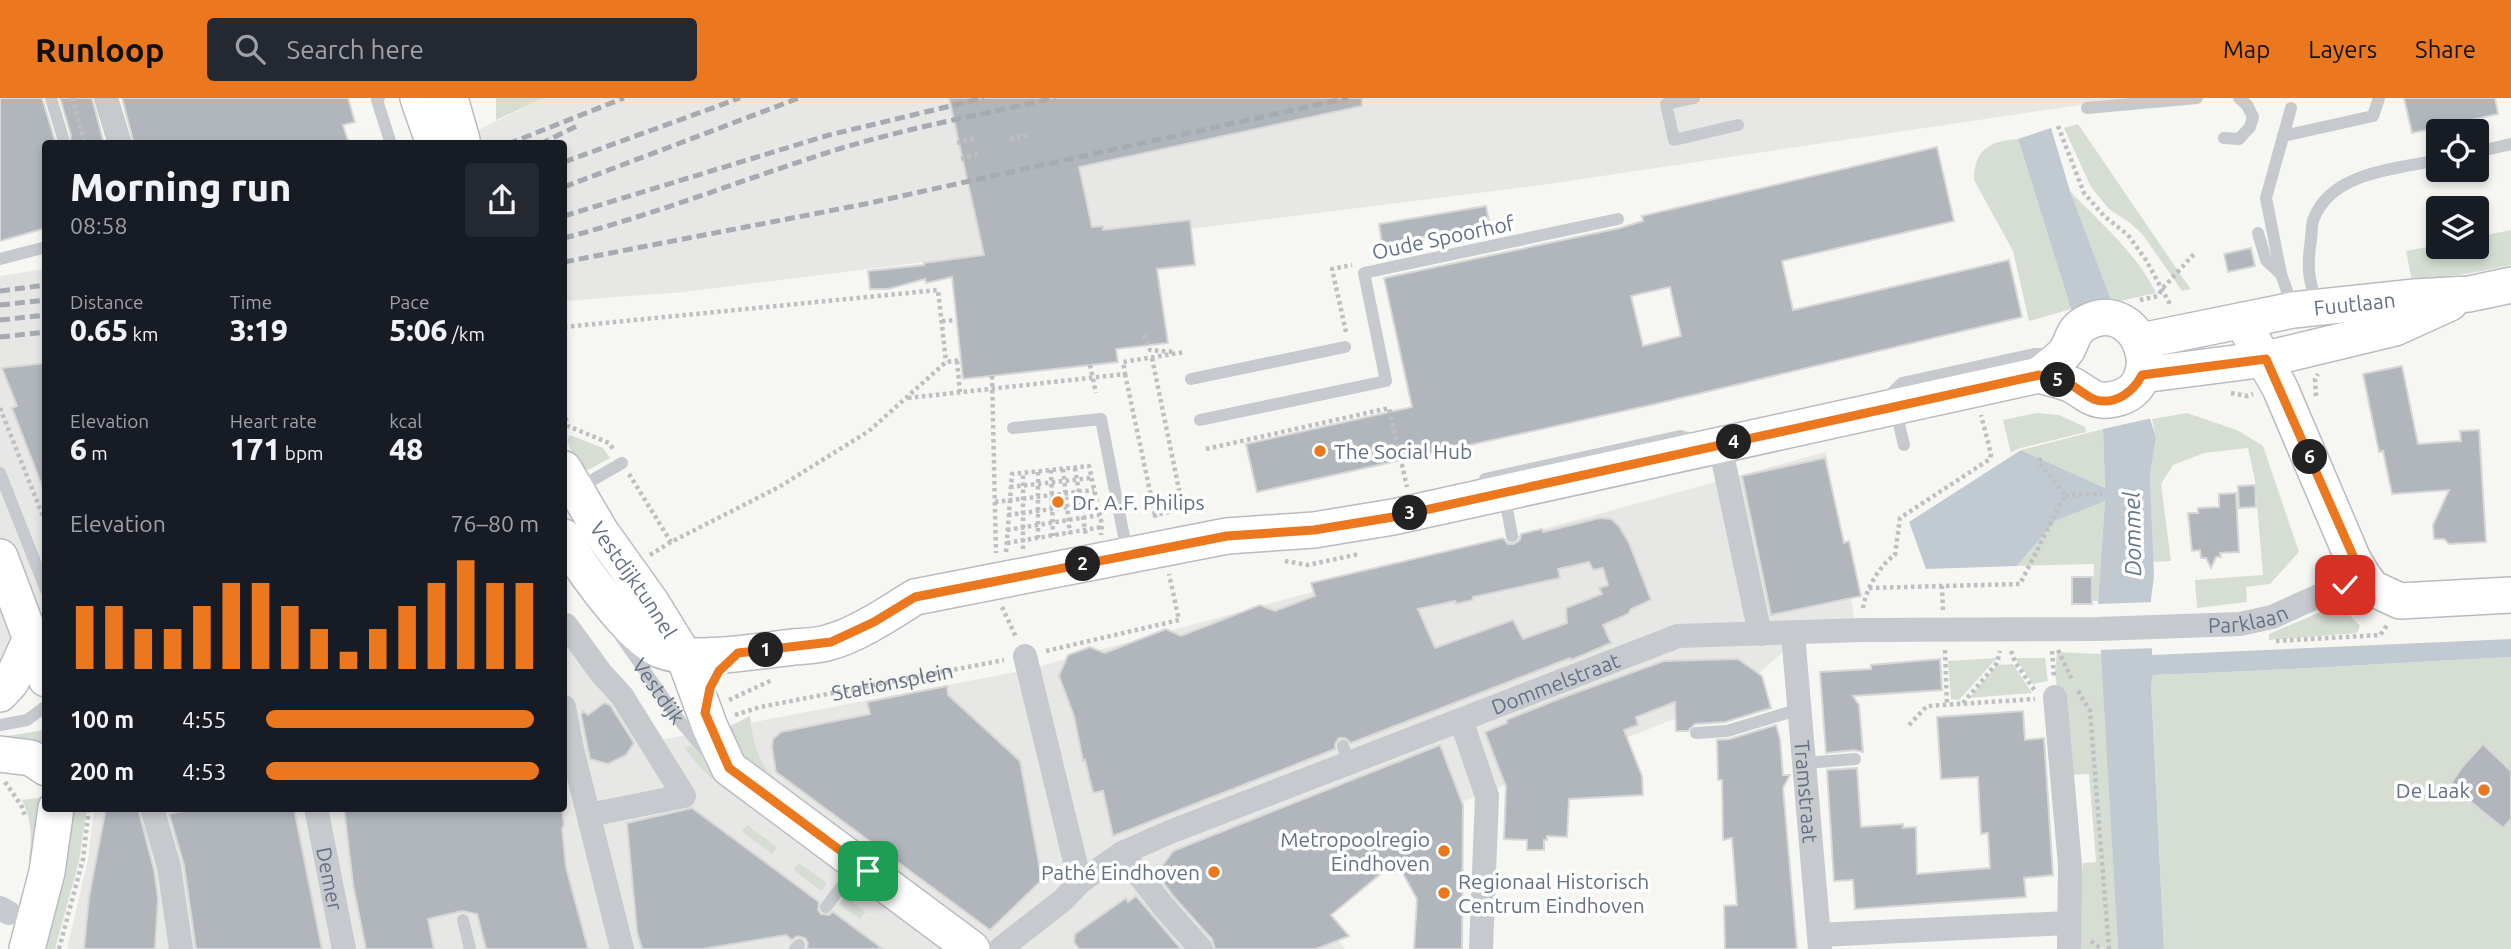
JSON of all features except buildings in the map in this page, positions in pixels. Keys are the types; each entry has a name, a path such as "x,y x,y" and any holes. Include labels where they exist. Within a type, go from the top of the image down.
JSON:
{"street":[{"path":"106,98 119,140"},
{"path":"418,98 447,140"},
{"path":"448,140 450,98"},
{"name":"Fuutlaan","path":"2130,331 2242,321 2306,308 2469,295 2511,285"},
{"name":"Fuutlaan","path":"2141,378 2266,359 2395,328 2469,295"},
{"path":"567,648 579,618 669,652 683,654 738,653 831,642 874,622 915,597 1004,569 1128,556 1166,561 1227,536 1314,530 1487,487 1724,463 2058,354 2091,321 2100,319 2130,331 2145,358 2141,378 2131,391 2120,398 2108,400 2094,399 2069,383 2058,354"},
{"path":"2242,321 2266,359 2362,576 2380,593 2400,601 2511,595"},
{"path":"1724,463 1760,634"},
{"name":"Vestdijktunnel","path":"569,480 601,532 658,612 683,654"},
{"name":"Vestdijktunnel","path":"567,553 579,618"},
{"path":"0,557 42,668"},
{"name":"Parklaan","path":"2166,627 2240,624 2272,617 2362,576"},
{"name":"Vestdijk","path":"579,618 622,696 684,796 589,814"},
{"name":"Dommelstraat","path":"1000,949 1063,900 1080,882 1122,853 1346,755 1461,720 1678,636 1862,630 2166,627"},
{"name":"Tramstraat","path":"1793,634 1819,942"},
{"path":"0,694 11,682 30,640"},
{"path":"705,713 710,688 719,671 738,653"},
{"name":"Vestdijk","path":"683,654 729,768 972,949"},
{"path":"1025,656 1080,882"},
{"path":"2055,697 2070,865 2071,889 2067,923 2069,949"},
{"path":"567,720 622,949"},
{"path":"1461,720 1487,796 1481,949"},
{"path":"0,754 31,758 42,765"},
{"path":"153,812 169,867 181,949"},
{"name":"Demer","path":"317,812 344,949"},
{"path":"27,949 47,872 49,816"},
{"path":"1122,853 1201,949"},
{"path":"1819,942 2067,923"}],"lane":[{"path":"51,98 62,138"},
{"path":"1694,98 1666,104 1674,140 1738,125"},
{"path":"2087,108 2197,98"},
{"path":"2224,138 2239,139 2250,127 2253,117 2247,105 2239,98"},
{"path":"2283,136 2373,116 2379,98"},
{"path":"378,99 390,140"},
{"path":"2281,274 2266,198 2291,108"},
{"path":"2489,149 2511,145"},
{"path":"2306,308 2313,218 2331,192 2363,176 2426,163"},
{"name":"Oude Spoorhof","path":"1200,420 1386,380 1364,273 1618,219"},
{"path":"2259,233 2266,260 2281,274 2306,308"},
{"path":"0,259 42,248"},
{"path":"1191,379 1345,347"},
{"path":"1884,409 1904,445"},
{"path":"1013,428 1101,419 1128,556"},
{"path":"569,480 622,463"},
{"path":"0,473 42,580"},
{"path":"1487,487 1512,536"},
{"name":"Vestdijk","path":"579,618 620,636 683,726 707,755 729,768"},
{"path":"0,725 27,720 42,709"},
{"path":"1696,733 1727,731 1800,709"},
{"path":"1805,763 1856,759"},
{"path":"826,907 858,864"},
{"path":"463,920 470,949"}],"path":[{"path":"72,98 84,140"},
{"path":"2058,126 2084,192 2104,216 2128,235 2146,260 2171,306"},
{"path":"1010,139 1028,135"},
{"path":"957,143 977,138"},
{"path":"961,159 981,153"},
{"path":"2162,289 2196,253"},
{"path":"567,327 939,290 946,362"},
{"path":"942,321 956,320"},
{"path":"907,398 1125,374 1123,362 1185,352 1150,350 1144,335"},
{"path":"1152,358 1183,509 1155,515"},
{"path":"671,542 790,480 869,431 946,362 959,360 960,392"},
{"path":"1090,365 1096,393"},
{"name":"Stationsplein","path":"760,707 1025,656 1180,620 1125,374"},
{"path":"992,376 995,502 1004,569"},
{"path":"2315,379 2316,399"},
{"path":"0,408 42,514"},
{"path":"1206,449 1389,408 1401,507"},
{"path":"1862,630 1863,605 1869,588 1889,559 1895,555 1900,518 1990,459 1979,408"},
{"path":"2040,457 2039,463 2065,495"},
{"path":"1025,656 1001,606 1012,474 1089,466 1102,527 1100,539 1096,542"},
{"path":"1075,468 1087,543"},
{"path":"1063,469 1070,539"},
{"path":"1051,470 1054,542"},
{"path":"1038,472 1038,545"},
{"path":"1023,473 1023,555 1030,554"},
{"path":"1010,487 1091,478"},
{"path":"995,502 1094,490"},
{"path":"2065,495 2102,494"},
{"path":"1869,588 2020,584 2065,495"},
{"path":"1008,515 1097,503"},
{"path":"1007,530 1100,515"},
{"path":"1007,543 1102,527"},
{"path":"1942,586 1947,705"},
{"path":"2275,641 2380,635 2392,617"},
{"path":"2051,629 2055,697"},
{"path":"2051,629 2063,665 2090,711 2109,949"},
{"path":"1909,725 1927,706 2040,699 2014,662 2005,630"},
{"path":"1962,704 1997,663 2005,630"},
{"path":"0,779 9,786 21,804 49,816"}],"shaded area":[{"path":"496,98 544,98 496,120"},
{"path":"544,98 2140,98 1542,185 683,292 567,301 567,140 457,140"},
{"path":"2078,124 2191,289 2182,291 2143,235 2109,209 2091,187 2064,128"},
{"path":"2018,139 2071,309 2029,321 2013,251 1974,180 1977,161 1985,149 1999,142"},
{"path":"2070,191 2139,265 2156,293 2112,303"},
{"path":"2511,230 2511,265 2412,281 2406,251 2426,247 2426,259 2489,259 2489,234"},
{"path":"42,269 42,690 0,688 0,276"},
{"path":"2037,413 2059,415 2085,427 2086,432 2017,449 2011,453 2003,420"},
{"path":"2187,413 2237,430 2263,446 2299,552 2270,584 2246,587 2247,602 2197,608 2195,580 2263,575 2255,480 2248,448 2204,453 2173,465 2161,484 2171,561 2153,562 2150,476 2156,437 2152,419"},
{"path":"2103,429 2105,488 2021,450"},
{"path":"570,435 603,448 610,458 588,470 578,468 567,440"},
{"path":"1826,452 1855,623 1783,652 1733,696 1286,871 1345,949 67,949 88,859 94,812 567,812 567,646 655,741 1026,670"},
{"path":"2105,500 2098,601 2092,601 2094,564 2017,566 2055,521"},
{"path":"2339,604 2360,626 2357,633 2269,640 2269,634"},
{"path":"2057,652 2102,654 2118,949 2073,949 2083,863 2096,862 2089,774 2068,775 2055,672"},
{"path":"2511,657 2511,949 2164,949 2151,685 2153,675"},
{"path":"1997,658 1959,700 1951,699 1948,661"},
{"path":"2015,658 2045,658 2048,681 2033,684"},
{"path":"2013,664 2032,693 1969,698 1997,665"},
{"path":"750,716 761,761 779,782 775,790 718,732"},
{"path":"42,730 42,755 8,748 7,736"},
{"path":"691,745 715,771 735,786 729,792 694,761 685,748"},
{"path":"42,797 43,812 37,860 29,859 30,829 22,800"},
{"path":"66,812 87,812 79,862 55,949 38,949"},
{"path":"747,825 777,847 772,854 742,832"},
{"path":"799,863 827,883 822,891 793,870"},
{"path":"844,896 866,912 860,919 839,904"}],"water":[{"name":"Dommel","path":"2051,128 2070,191 2111,300 2156,437 2150,476 2154,577 2151,599 2152,655 2511,639 2511,657 2153,675 2151,685 2164,949 2118,949 2098,601 2105,501 2055,521 2017,566 1926,569 1909,522 2021,450 2105,488 2103,429 2071,309 2018,139"}],"pier":[{"path":"2113,303 2152,418 2103,429 2068,313"},
{"path":"2155,602 2157,648 2098,650 2098,604"}],"railway":[{"path":"518,140 624,98"},
{"path":"567,161 740,98"},
{"path":"567,186 799,98"},
{"path":"567,215 829,135 984,98"},
{"path":"567,237 634,218 868,140 1055,98"},
{"path":"567,261 865,204 1348,98"},
{"path":"548,140 577,126"},
{"path":"0,291 42,286"},
{"path":"0,305 42,300"},
{"path":"0,320 42,315"},
{"path":"0,337 42,332"}],"place":[{"name":"The Social Hub","path":"1320,451"},
{"name":"Dr. A.F. Philips","path":"1058,502"},
{"name":"De Laak","path":"2484,790"},
{"name":"Metropoolregio Eindhoven","path":"1444,851"},
{"name":"Pathé Eindhoven","path":"1214,872"},
{"name":"Regionaal Historisch Centrum Eindhoven","path":"1444,893"}],"route":[{"path":"868,871 729,768 705,713 710,688 719,671 738,653 831,642 874,622 915,597 1227,536 1314,530 1393,517 2039,375 2069,383 2094,399 2108,400 2120,398 2131,391 2142,375 2266,359 2362,576 2345,585"}]}
